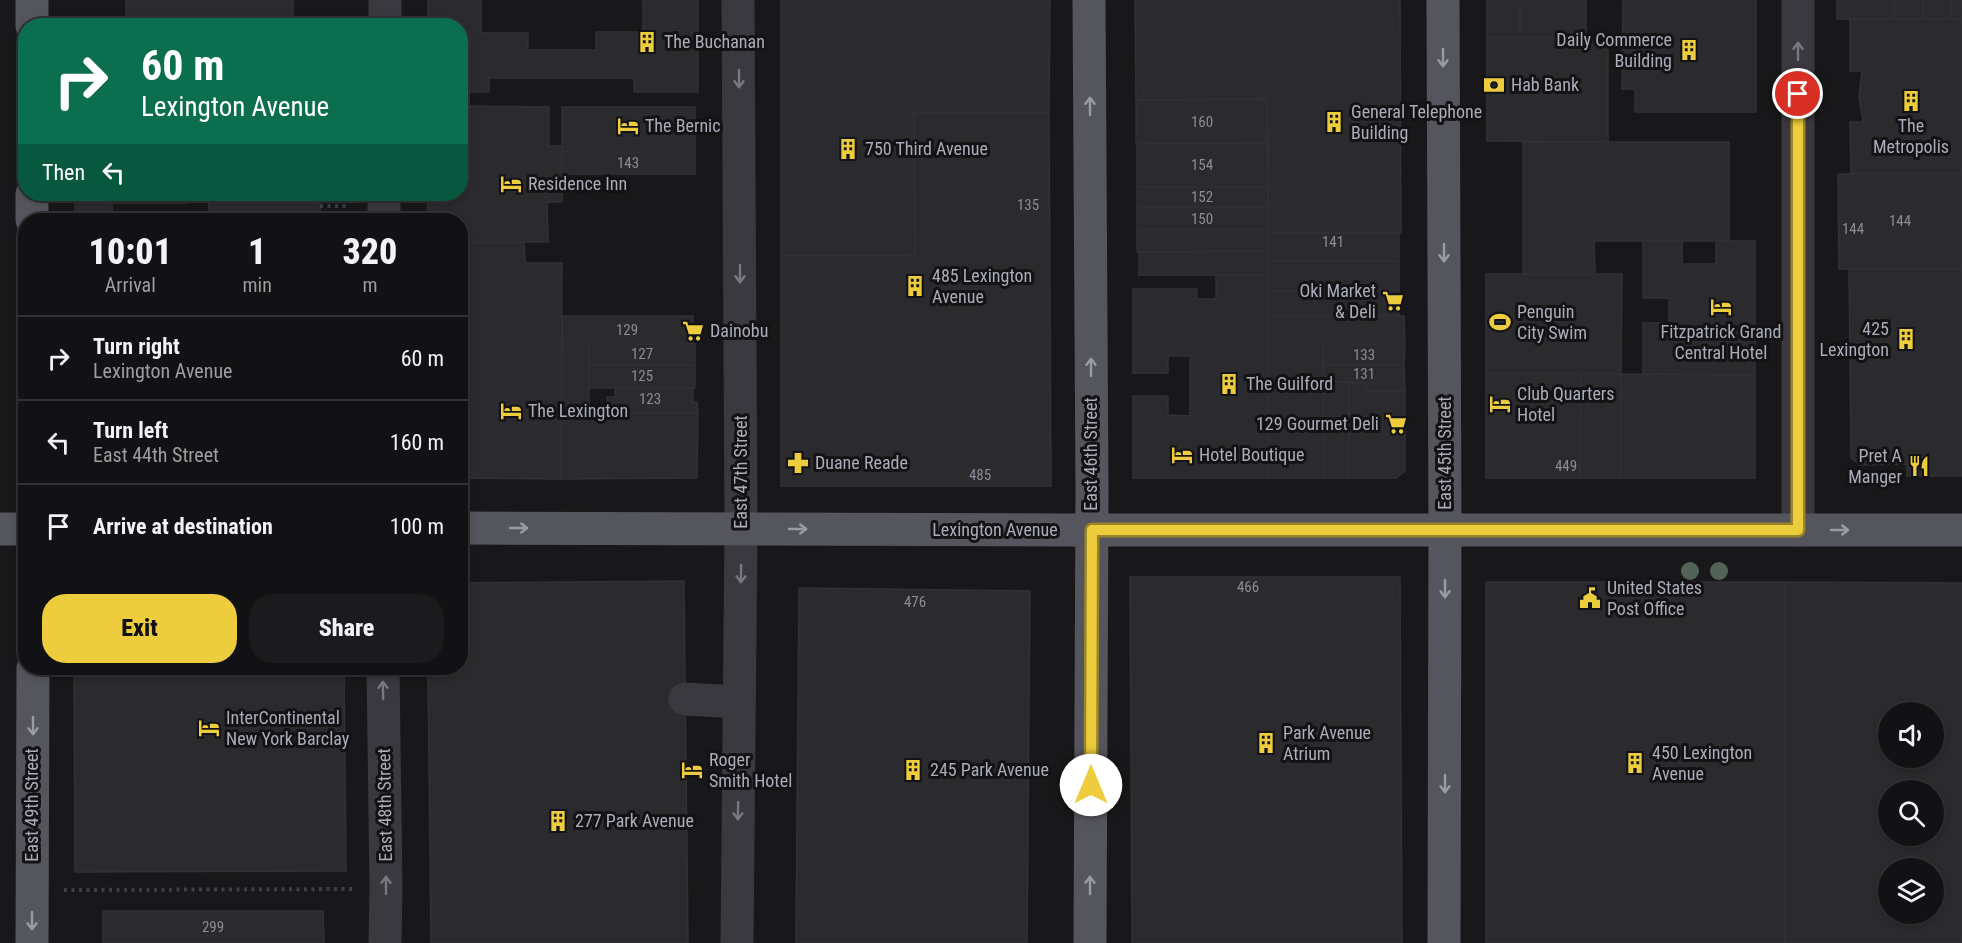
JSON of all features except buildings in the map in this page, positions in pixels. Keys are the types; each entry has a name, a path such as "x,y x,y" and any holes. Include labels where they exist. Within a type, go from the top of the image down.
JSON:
{"main road":[{"path":"32,0 32,18"},
{"name":"East 46th Street","path":"1089,0 1092,530 1090,943"},
{"name":"East 45th Street","path":"1443,0 1444,943"},
{"name":"Lexington Avenue","path":"468,528 1962,530"},
{"path":"0,529 18,529"},
{"name":"East 49th Street","path":"32,943 33,675"}],"street":[{"path":"385,0 385,18"},
{"name":"East 47th Street","path":"737,943 741,529 738,0"},
{"path":"1798,0 1798,530"},
{"name":"East 48th Street","path":"383,675 385,943"},
{"path":"685,699 740,702"}],"path":[{"path":"320,206 348,206"},
{"path":"60,890 352,889"}],"place":[{"name":"The Buchanan","path":"647,42"},
{"name":"Daily Commerce Building","path":"1689,50"},
{"name":"Hab Bank","path":"1494,85"},
{"name":"The Metropolis","path":"1911,101"},
{"name":"General Telephone Building","path":"1334,122"},
{"name":"The Bernic","path":"628,126"},
{"name":"750 Third Avenue","path":"848,149"},
{"name":"Residence Inn","path":"511,184"},
{"name":"485 Lexington Avenue","path":"915,286"},
{"name":"Oki Market & Deli","path":"1393,301"},
{"name":"Fitzpatrick Grand Central Hotel","path":"1721,307"},
{"name":"Penguin City Swim","path":"1500,322"},
{"name":"Dainobu","path":"693,331"},
{"name":"425 Lexington","path":"1906,339"},
{"name":"The Guilford","path":"1229,384"},
{"name":"Club Quarters Hotel","path":"1500,404"},
{"name":"The Lexington","path":"511,411"},
{"name":"129 Gourmet Deli","path":"1396,424"},
{"name":"Hotel Boutique","path":"1182,455"},
{"name":"Duane Reade","path":"798,463"},
{"name":"Pret A Manger","path":"1919,466"},
{"name":"United States Post Office","path":"1590,598"},
{"name":"InterContinental New York Barclay","path":"209,728"},
{"name":"Park Avenue Atrium","path":"1266,743"},
{"name":"450 Lexington Avenue","path":"1635,763"},
{"name":"Roger Smith Hotel","path":"692,770"},
{"name":"245 Park Avenue","path":"913,770"},
{"name":"277 Park Avenue","path":"558,821"}],"route":[{"path":"1091,785 1092,530 1798,530 1798,94"}]}
